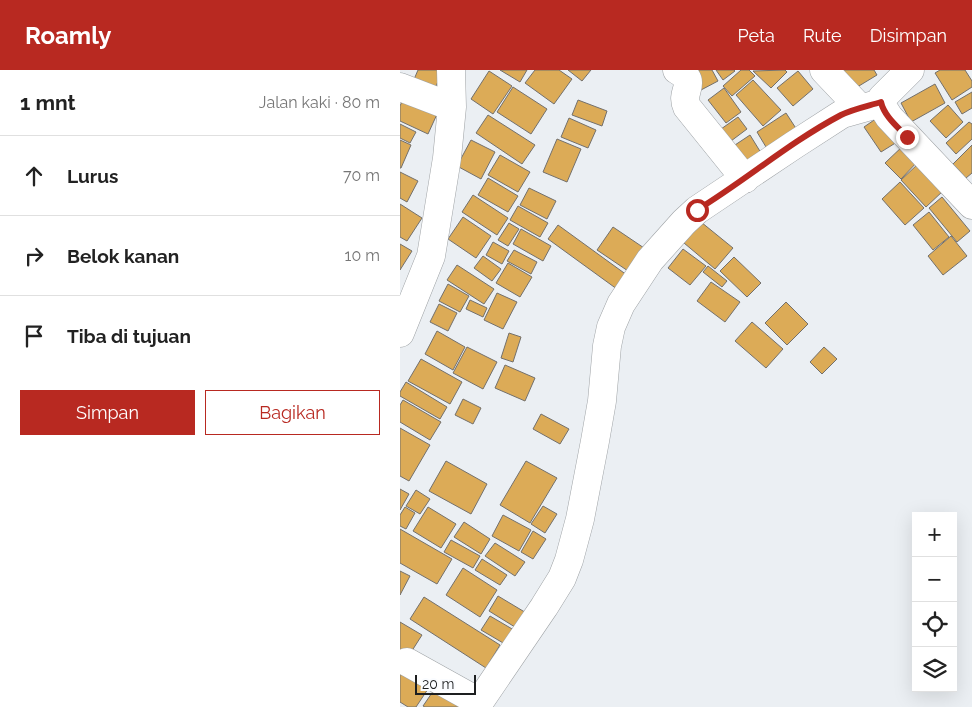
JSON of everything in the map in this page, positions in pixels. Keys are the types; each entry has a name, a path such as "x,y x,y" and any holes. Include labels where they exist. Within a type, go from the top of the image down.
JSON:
{"street":[{"path":"400,334 431,256 447,158 452,107 451,70"},
{"path":"677,70 684,74 689,83 684,98 687,107 745,179"},
{"path":"824,70 870,105 883,109 972,204"},
{"path":"407,662 477,704 562,578 580,519 602,401 607,346 611,327 621,304 650,260 697,210 842,114 870,105 882,98 910,70"},
{"path":"400,87 452,107"}],"building":[{"path":"418,70 443,70 433,93 412,84"},
{"path":"500,70 527,70 520,82"},
{"path":"535,70 559,70 572,79 554,104 525,83"},
{"path":"568,70 591,70 582,81"},
{"path":"698,70 712,70 718,81 701,90 692,73"},
{"path":"716,70 734,70 735,71 723,80"},
{"path":"741,70 749,70 755,76 732,96 723,86"},
{"path":"785,70 787,72 771,88 753,71"},
{"path":"836,70 874,70 877,75 849,92"},
{"path":"940,70 965,70 972,81 972,87 952,100 935,73"},
{"path":"489,71 512,86 493,114 471,99"},
{"path":"798,71 813,89 793,106 777,88"},
{"path":"753,80 781,110 763,126 736,95"},
{"path":"935,84 945,103 911,122 901,103"},
{"path":"513,87 547,109 531,134 497,112"},
{"path":"724,88 741,112 726,123 708,100"},
{"path":"972,92 972,108 962,114 955,102"},
{"path":"404,97 438,112 428,134 400,121 400,106"},
{"path":"578,100 607,111 602,126 572,115"},
{"path":"948,105 963,122 946,138 930,121"},
{"path":"786,113 799,133 769,152 757,132"},
{"path":"488,115 535,145 522,164 476,133"},
{"path":"880,116 897,142 881,152 864,127"},
{"path":"738,117 747,129 723,147 714,134"},
{"path":"569,118 596,130 588,148 561,137"},
{"path":"969,122 972,124 972,139 956,154 946,143"},
{"path":"400,124 416,132 410,143 400,138"},
{"path":"750,135 766,161 746,174 729,149"},
{"path":"557,139 581,149 567,182 543,172"},
{"path":"400,140 411,145 401,168 400,168"},
{"path":"471,140 495,152 481,179 457,166"},
{"path":"905,144 920,159 901,179 885,163"},
{"path":"972,145 972,173 966,178 953,164"},
{"path":"500,155 530,172 518,192 488,175"},
{"path":"919,163 944,190 926,207 901,180"},
{"path":"400,172 418,181 407,202 400,198"},
{"path":"488,178 518,196 508,212 478,195"},
{"path":"900,182 924,208 905,225 882,199"},
{"path":"529,188 556,201 547,219 520,205"},
{"path":"473,195 508,218 497,235 462,212"},
{"path":"942,197 970,231 957,242 929,208"},
{"path":"400,204 422,218 407,241 400,237"},
{"path":"518,206 548,223 540,237 510,220"},
{"path":"929,212 949,237 933,250 913,225"},
{"path":"463,217 491,236 476,258 448,239"},
{"path":"701,222 733,248 715,269 684,243"},
{"path":"509,223 519,229 508,246 498,240"},
{"path":"558,225 631,278 621,292 548,239"},
{"path":"613,227 650,252 634,275 597,250"},
{"path":"521,229 551,246 543,261 513,244"},
{"path":"951,236 967,256 943,275 928,256"},
{"path":"493,242 509,251 502,264 486,255"},
{"path":"400,244 412,251 400,270"},
{"path":"683,249 706,266 690,285 668,268"},
{"path":"514,250 537,262 531,274 507,261"},
{"path":"483,256 501,269 492,281 474,268"},
{"path":"734,257 761,283 747,297 720,271"},
{"path":"508,263 532,277 520,297 496,283"},
{"path":"457,265 494,289 484,304 447,280"},
{"path":"708,266 727,281 722,287 703,272"},
{"path":"711,282 740,302 725,322 697,301"},
{"path":"448,284 469,296 460,312 439,301"},
{"path":"497,293 517,302 503,329 484,320"},
{"path":"470,300 487,308 483,317 466,309"},
{"path":"786,302 808,324 787,345 765,323"},
{"path":"439,304 457,313 448,331 430,322"},
{"path":"752,322 783,349 766,368 735,341"},
{"path":"437,331 465,347 453,370 425,354"},
{"path":"509,333 521,337 513,362 501,358"},
{"path":"467,347 497,362 483,389 453,373"},
{"path":"824,347 837,359 822,374 810,362"},
{"path":"421,359 462,382 450,404 408,381"},
{"path":"505,365 535,378 525,401 495,388"},
{"path":"406,382 447,407 440,419 400,396 400,392"},
{"path":"463,399 481,408 473,424 455,415"},
{"path":"403,400 441,422 430,440 400,422 400,405"},
{"path":"541,414 569,429 560,444 533,429"},
{"path":"400,428 430,445 409,481 400,476"},
{"path":"446,461 487,484 471,514 429,491"},
{"path":"526,461 557,478 530,523 500,505"},
{"path":"400,489 409,494 400,510"},
{"path":"416,490 430,499 420,514 406,506"},
{"path":"543,506 557,514 545,533 531,524"},
{"path":"405,507 415,513 406,529 400,526 400,515"},
{"path":"428,507 456,524 441,548 413,531"},
{"path":"503,515 531,530 519,551 492,536"},
{"path":"464,522 490,539 481,554 454,537"},
{"path":"400,529 452,559 437,584 400,563"},
{"path":"533,531 546,539 533,559 521,552"},
{"path":"451,540 480,556 473,568 444,552"},
{"path":"495,543 525,562 515,576 485,556"},
{"path":"482,559 507,575 500,585 475,570"},
{"path":"463,568 497,590 480,617 446,595"},
{"path":"400,571 410,576 400,595"},
{"path":"498,596 533,617 523,632 489,611"},
{"path":"424,597 500,645 486,668 410,619"},
{"path":"490,616 519,633 510,647 481,630"},
{"path":"400,622 422,635 408,657 400,652"},
{"path":"400,670 430,686 416,707 408,707 400,702"},
{"path":"436,687 465,707 423,706"}],"route":[{"path":"697,210 842,114 881,102 883,109 907,137"}]}
